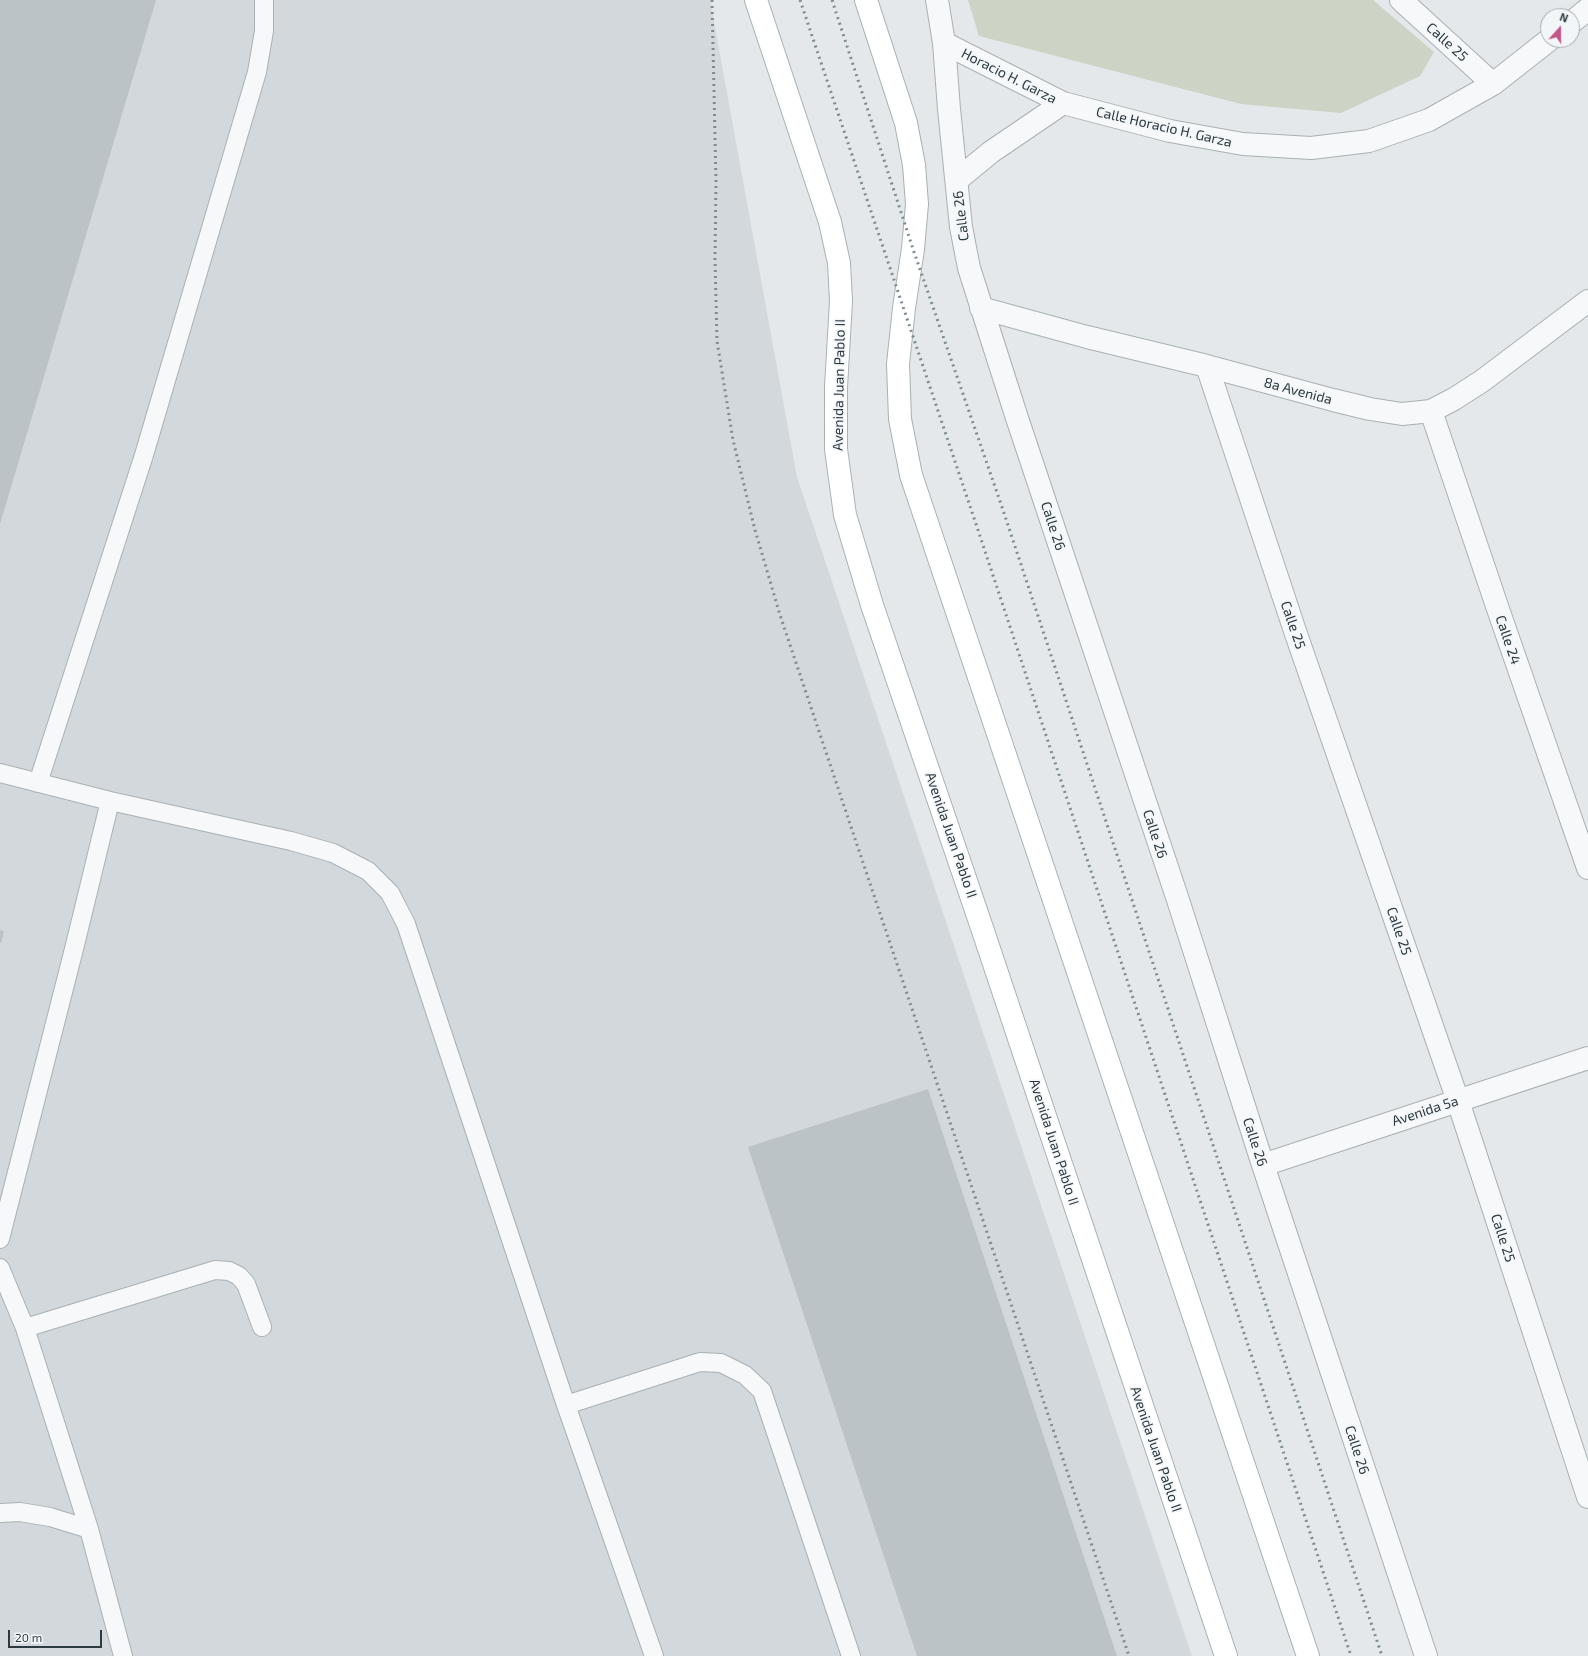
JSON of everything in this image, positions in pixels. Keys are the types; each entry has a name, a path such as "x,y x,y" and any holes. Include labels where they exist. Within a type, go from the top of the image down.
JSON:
{"main road":[{"name":"Avenida Juan Pablo II","path":"756,0 830,222 840,263 841,301 836,387 836,449 845,515 872,604 1226,1656"},
{"path":"866,0 906,123 914,165 917,204 913,248 904,308 898,364 900,419 911,475 1308,1656"}],"street":[{"name":"Calle 26","path":"937,0 944,43 961,227 969,268 1263,1165 1426,1656"},
{"name":"Calle 25","path":"1401,0 1493,84"},
{"name":"Horacio H. Garza","path":"944,43 1063,103 991,152 957,180"},
{"name":"Calle Horacio H. Garza","path":"1063,103 1170,131 1243,144 1312,148 1369,141 1423,122 1493,84 1540,48"},
{"name":"8a Avenida","path":"981,308 1087,337 1207,366 1370,409 1402,414 1431,410 1454,399 1482,381 1588,301"},
{"name":"Calle 25","path":"1207,366 1297,639 1458,1101 1588,1497"},
{"name":"Calle 24","path":"1431,410 1588,868"},
{"name":"Avenida 5a","path":"1263,1165 1588,1058"}],"lane":[{"path":"38,783 144,455 257,72 264,31 264,0"},
{"path":"0,773 110,801 291,841 333,853 368,871 390,893 406,924 566,1405 654,1656"},
{"path":"0,1239 110,801"},
{"path":"0,1268 25,1328 89,1529 123,1656"},
{"path":"25,1328 215,1270 229,1271 239,1276 246,1284 262,1327"},
{"path":"566,1405 700,1362 722,1363 745,1375 762,1391 851,1656"},
{"path":"0,1513 20,1512 50,1516 89,1529"}],"shaded area":[{"path":"0,0 710,0 797,477 1192,1656 0,1656"},
{"path":"968,0 1373,0 1434,52 1420,76 1341,113 1241,104 979,36"}],"building":[{"path":"0,0 156,0 0,524"},
{"path":"0,930 4,931 1,943 0,943"},
{"path":"928,1089 1117,1656 917,1656 748,1147"}],"railway":[{"path":"712,0 716,182 715,258 717,341 733,440 755,530 780,615 1129,1656"},
{"path":"800,0 974,518 1351,1656"},
{"path":"832,0 913,249 1002,507 1382,1656"}]}
